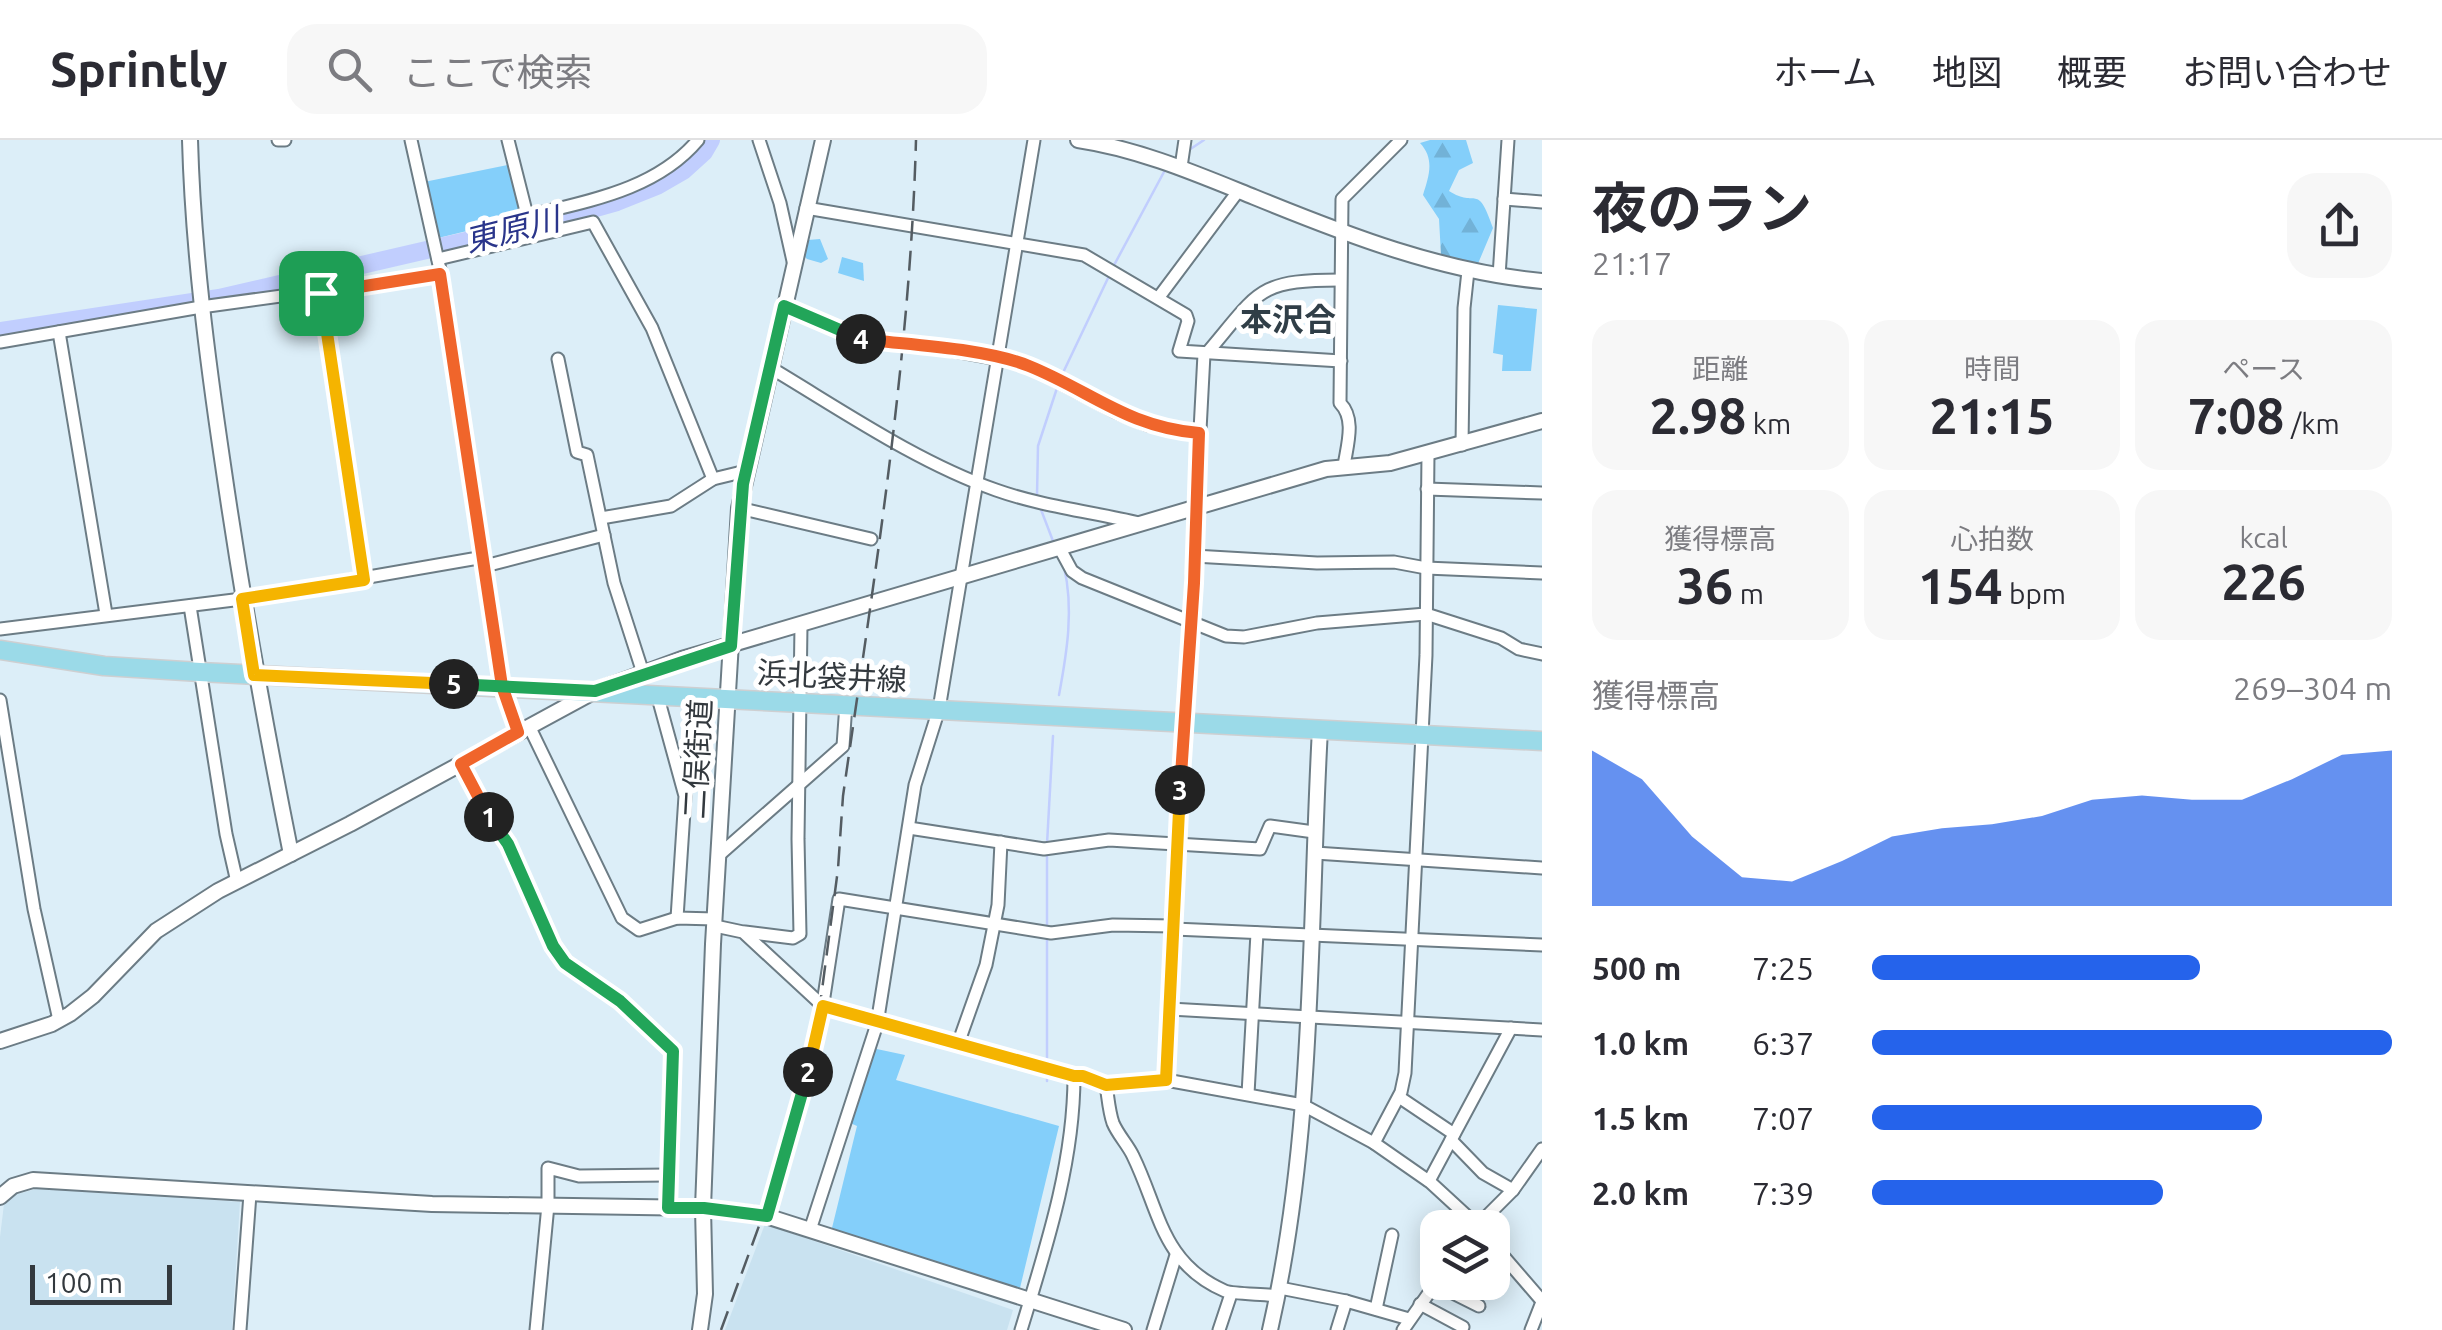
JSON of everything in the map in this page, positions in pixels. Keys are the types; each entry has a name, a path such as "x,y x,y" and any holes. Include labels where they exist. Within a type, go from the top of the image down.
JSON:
{"main road":[{"name":"浜北袋井線","path":"0,650 104,666 200,672 1542,741"}],"street":[{"path":"190,140 201,307 242,599 292,854"},
{"path":"411,140 438,259 502,686 622,918 639,930 677,918 715,922 743,932 793,938 800,934 801,625"},
{"path":"508,140 532,234"},
{"path":"528,216 631,188 664,169 698,140"},
{"path":"759,140 780,203 793,261"},
{"name":"二俣街道","path":"700,1330 705,1294 704,1208 715,922 739,508 823,140"},
{"path":"810,1230 877,1024 916,784 940,710 1034,140"},
{"path":"1078,140 1180,167 1344,231 1468,271 1542,281"},
{"path":"1180,167 1185,140"},
{"path":"1344,466 1350,420 1340,403 1342,199 1400,140"},
{"path":"1499,276 1508,140"},
{"path":"1160,297 1239,190"},
{"path":"1504,200 1542,202"},
{"path":"806,208 1084,255 1186,315 1179,351 1341,361"},
{"path":"438,259 594,222 652,328 713,479"},
{"path":"1462,445 1468,271"},
{"path":"0,342 201,307 440,274"},
{"path":"1166,1080 1206,353 1258,294 1293,280 1340,280"},
{"path":"321,293 364,580"},
{"path":"784,306 863,339 905,342 1025,364 1148,425 1199,433"},
{"path":"59,332 106,614"},
{"path":"558,359 576,452 587,455 624,622 643,673"},
{"path":"771,368 893,440 976,482 1010,494 1139,524"},
{"path":"0,1041 60,1020 94,996 156,931 236,882 595,691 731,646 1197,507 1344,466 1390,463 1542,421"},
{"path":"1374,1143 1404,1084 1422,734 1428,453"},
{"path":"601,518 671,506 713,479 746,471"},
{"path":"1427,489 1542,493"},
{"path":"739,508 871,539"},
{"path":"0,629 242,599 484,562 604,535"},
{"path":"1060,547 1072,571 1082,578 1226,636 1426,614 1501,638 1518,649 1542,654"},
{"path":"1194,556 1316,563 1394,562 1426,568 1542,574"},
{"path":"190,606 236,882"},
{"path":"656,694 685,796 677,918"},
{"path":"0,700 34,910 60,1020"},
{"path":"719,855 843,746 846,704"},
{"path":"1270,1330 1279,1292 1303,1105 1320,729"},
{"path":"461,764 481,807 508,844 559,955 620,1001 673,1051 668,1208"},
{"path":"909,828 1048,849 1109,840 1260,849 1270,826 1314,832"},
{"path":"958,1044 986,965 998,904 1000,842"},
{"path":"1315,853 1542,868"},
{"path":"767,1216 823,1006 839,900 1047,933 1112,925 1542,945"},
{"path":"743,932 823,1006 877,1024 1106,1085 1166,1080 1303,1105 1374,1143 1459,1210"},
{"path":"1248,1094 1257,933"},
{"path":"1170,1009 1542,1030"},
{"path":"1428,1182 1510,1028"},
{"path":"1021,1330 1064,1170 1074,1076"},
{"path":"1106,1085 1113,1123 1133,1156 1162,1232 1176,1254 1206,1282 1231,1294 1279,1292 1346,1301 1376,1308 1406,1324 1423,1300"},
{"path":"1399,1097 1452,1137 1483,1173 1513,1190"},
{"path":"1494,1210 1542,1148"},
{"path":"536,1330 548,1168 579,1176 668,1175"},
{"path":"0,1197 12,1186 33,1180 432,1204 704,1208 767,1216 1124,1330"},
{"path":"240,1330 250,1194"},
{"path":"1376,1308 1392,1235"},
{"path":"1152,1330 1176,1254"},
{"path":"1510,1264 1542,1301 1531,1330"},
{"path":"1219,1330 1231,1294"},
{"path":"1468,1300 1479,1306"},
{"path":"1336,1330 1346,1301"},
{"path":"1420,1304 1463,1327"}],"shaded area":[{"path":"43,1187 240,1202 232,1330 0,1330 4,1204 14,1195"},
{"path":"765,1224 1013,1310 1007,1330 725,1330"}],"green space":[{"path":"1466,140 1473,163 1459,170 1449,191 1479,200 1488,214 1493,228 1477,266 1441,255 1439,219 1423,195 1429,161 1420,143"},
{"path":"513,164 528,216 434,239 424,182"},
{"path":"820,239 828,259 821,263 803,255 808,240"},
{"path":"842,257 863,263 864,281 838,273"},
{"path":"1498,305 1537,309 1531,371 1502,371 1503,355 1493,353"},
{"path":"872,1048 905,1055 896,1080 1059,1126 1020,1288 831,1232 857,1126 848,1122"}],"waterway":[{"name":"東原川","path":"0,331 219,298 539,224 657,186 683,171 711,140"},
{"path":"1189,150 1204,140"},
{"path":"1112,269 1165,170"},
{"path":"1061,377 1109,276"},
{"path":"1037,495 1038,446 1058,385"},
{"path":"1040,507 1053,541"},
{"path":"1059,695 1069,615 1064,567"},
{"path":"1047,844 1053,736"},
{"path":"1047,852 1047,929"},
{"path":"1047,937 1047,1064"},
{"path":"1047,1072 1047,1081"}],"railway":[{"path":"721,1330 763,1215 820,1005 838,869 843,796 898,387 916,140"}],"district":[{"name":"本沢合","path":"1288,319"}],"route":[{"path":"321,293 364,580 242,599 254,675 502,686 595,691 731,646 743,484 784,306 863,339 905,342 1025,364 1148,425 1199,433 1166,1080 1106,1085 823,1006 800,1104 767,1216 668,1208 673,1051 620,1001 565,963 553,946 508,844 481,807 461,764 518,732 502,686 440,274 321,293"}]}
